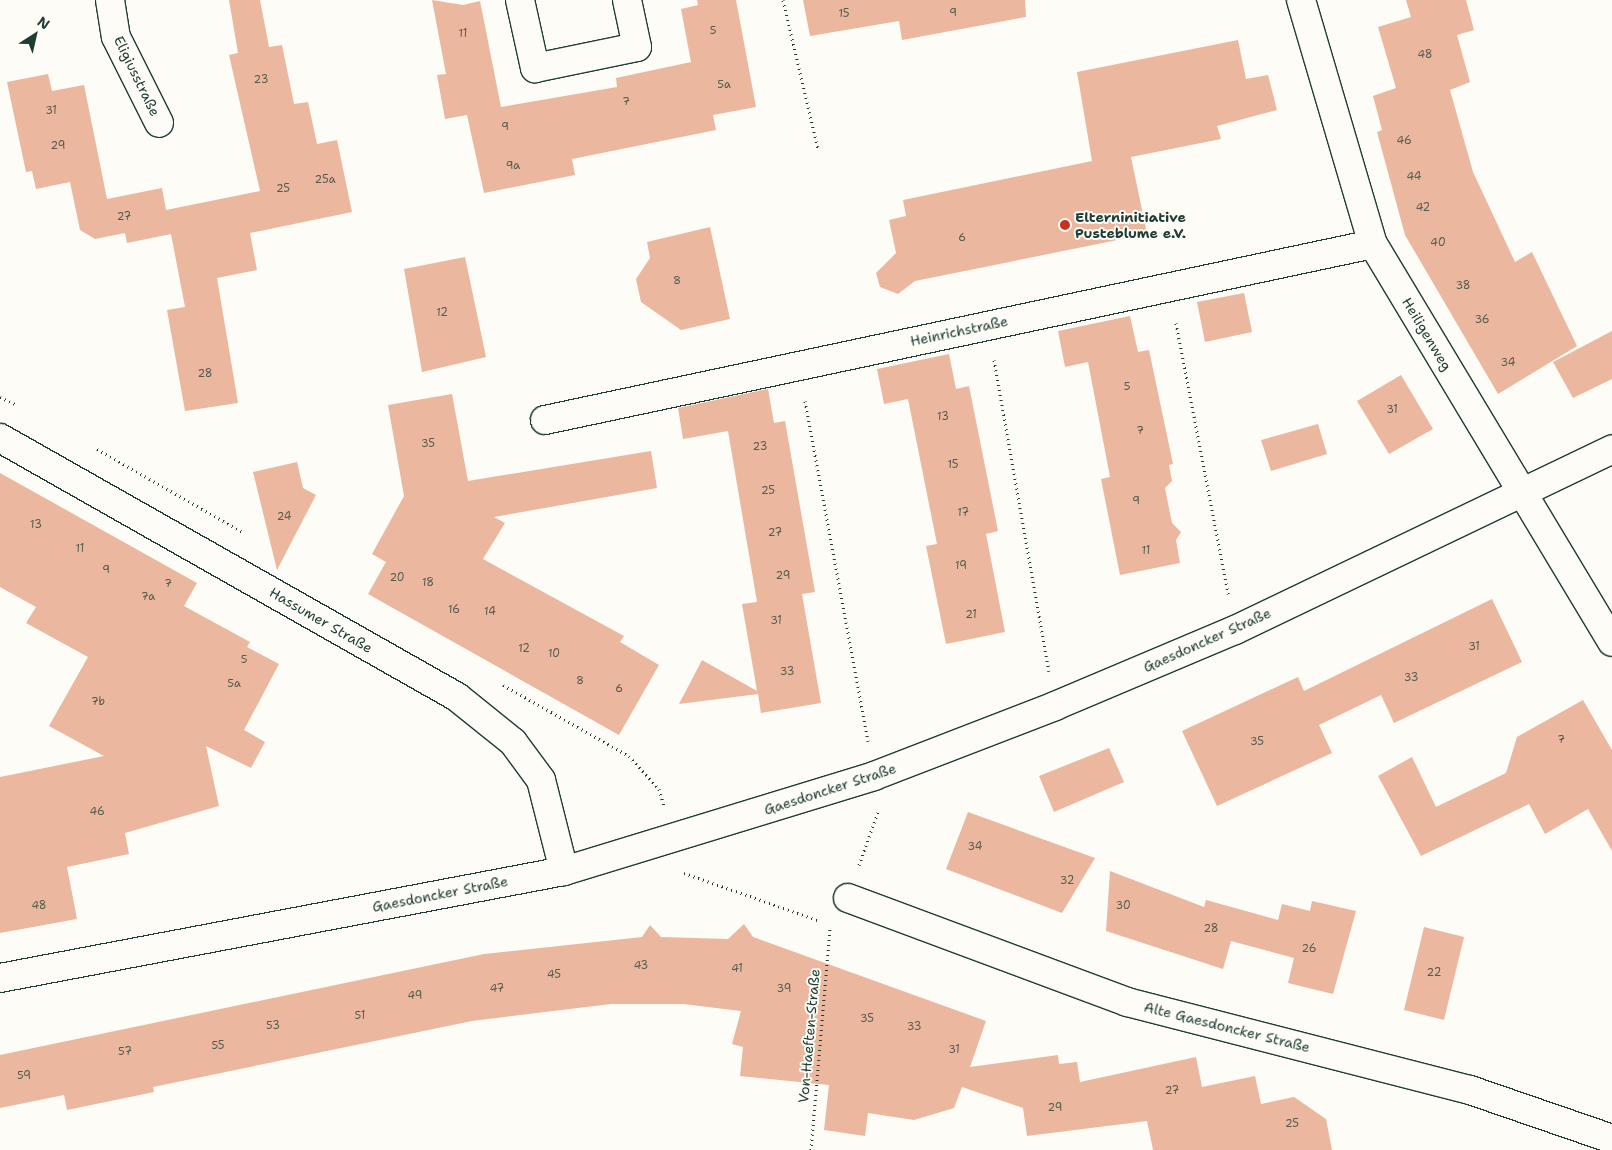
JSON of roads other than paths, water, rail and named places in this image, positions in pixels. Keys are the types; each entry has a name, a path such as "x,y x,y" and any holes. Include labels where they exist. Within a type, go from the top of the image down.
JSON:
{"street":[{"name":"Eligiusstraße","path":"110,0 116,37 159,123"},
{"path":"520,0 535,68 637,47 627,0"},
{"name":"Heiligenweg","path":"1302,0 1372,244 1612,642"},
{"name":"Heinrichstraße","path":"545,420 1372,244"},
{"name":"Hassumer Straße","path":"0,438 458,697 512,742 541,780 564,871"},
{"name":"Gaesdoncker Straße","path":"0,978 564,871 874,776 1055,706 1235,630 1612,449"},
{"name":"Alte Gaesdoncker Straße","path":"848,898 1127,1002 1470,1090 1612,1139"}],"place":[{"name":"Elterninitiative Pusteblume e.V.","path":"1065,225"}]}
